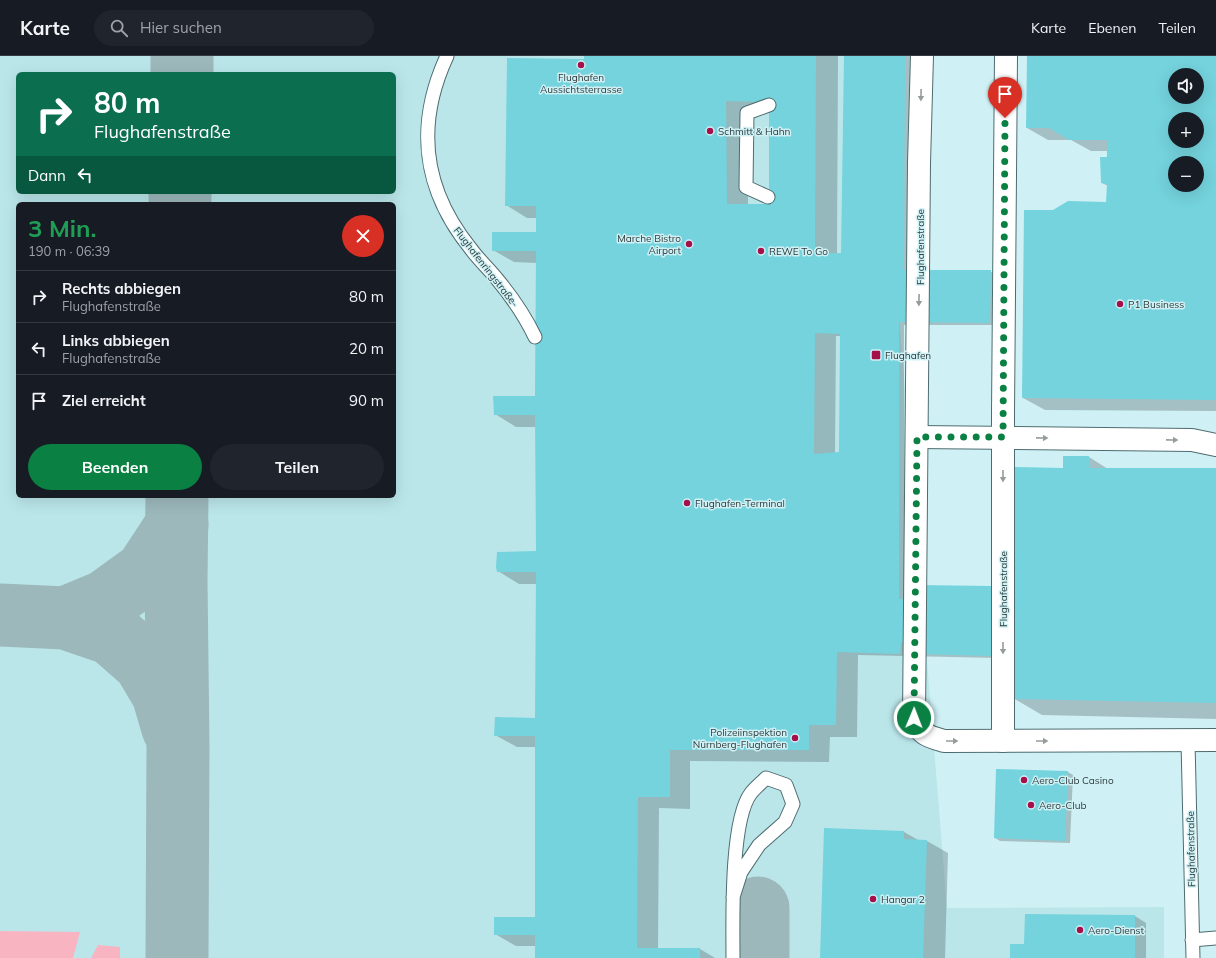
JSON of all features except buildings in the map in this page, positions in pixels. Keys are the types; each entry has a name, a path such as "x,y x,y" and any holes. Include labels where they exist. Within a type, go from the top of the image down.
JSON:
{"street":[{"name":"Flughafenstraße","path":"922,56 919,163 914,718 919,729 929,737 944,741 1216,740"},
{"name":"Flughafenstraße","path":"1003,741 1003,437 1006,56"},
{"path":"917,437 1192,440 1216,445"}],"lane":[{"name":"Flughafenringstraße-","path":"448,56 440,72 431,104 427,134 434,183 449,218 471,249 498,279 523,313 535,338"},
{"path":"768,197 746,187 747,112 769,105"},
{"name":"Flughafenstraße","path":"1188,741 1193,958"},
{"path":"733,897 741,872 759,846 785,822 793,804 786,785 766,778 750,794 740,819 733,897 733,958"},
{"path":"1192,940 1216,938"}],"shaded area":[{"path":"0,56 878,56 947,908 1164,907 1164,958 0,958"},
{"path":"0,931 80,932 73,958 0,958"},
{"path":"98,945 120,947 120,958 91,958"}],"taxiway":[{"path":"182,56 182,72"},
{"path":"180,194 180,202"},
{"path":"177,498 177,958"},
{"path":"65,618 106,601 146,572 177,525"},
{"path":"0,615 65,618 112,634 144,662 163,694 173,728"},
{"path":"758,908 758,958"}],"place":[{"name":"Flughafen Aussichtsterrasse","path":"581,65"},
{"name":"Schmitt & Hahn","path":"710,131"},
{"name":"Marche Bistro Airport","path":"689,244"},
{"name":"REWE To Go","path":"761,251"},
{"name":"P1 Business","path":"1120,304"},
{"name":"Flughafen","path":"876,355"},
{"name":"Flughafen-Terminal","path":"687,503"},
{"name":"Polizeiinspektion Nürnberg-Flughafen","path":"795,738"},
{"name":"Aero-Club Casino","path":"1024,780"},
{"name":"Aero-Club","path":"1031,805"},
{"name":"Hangar 2","path":"873,899"},
{"name":"Aero-Dienst","path":"1080,930"}],"route":[{"path":"914,718 917,437 1003,437 1005,118"}]}
